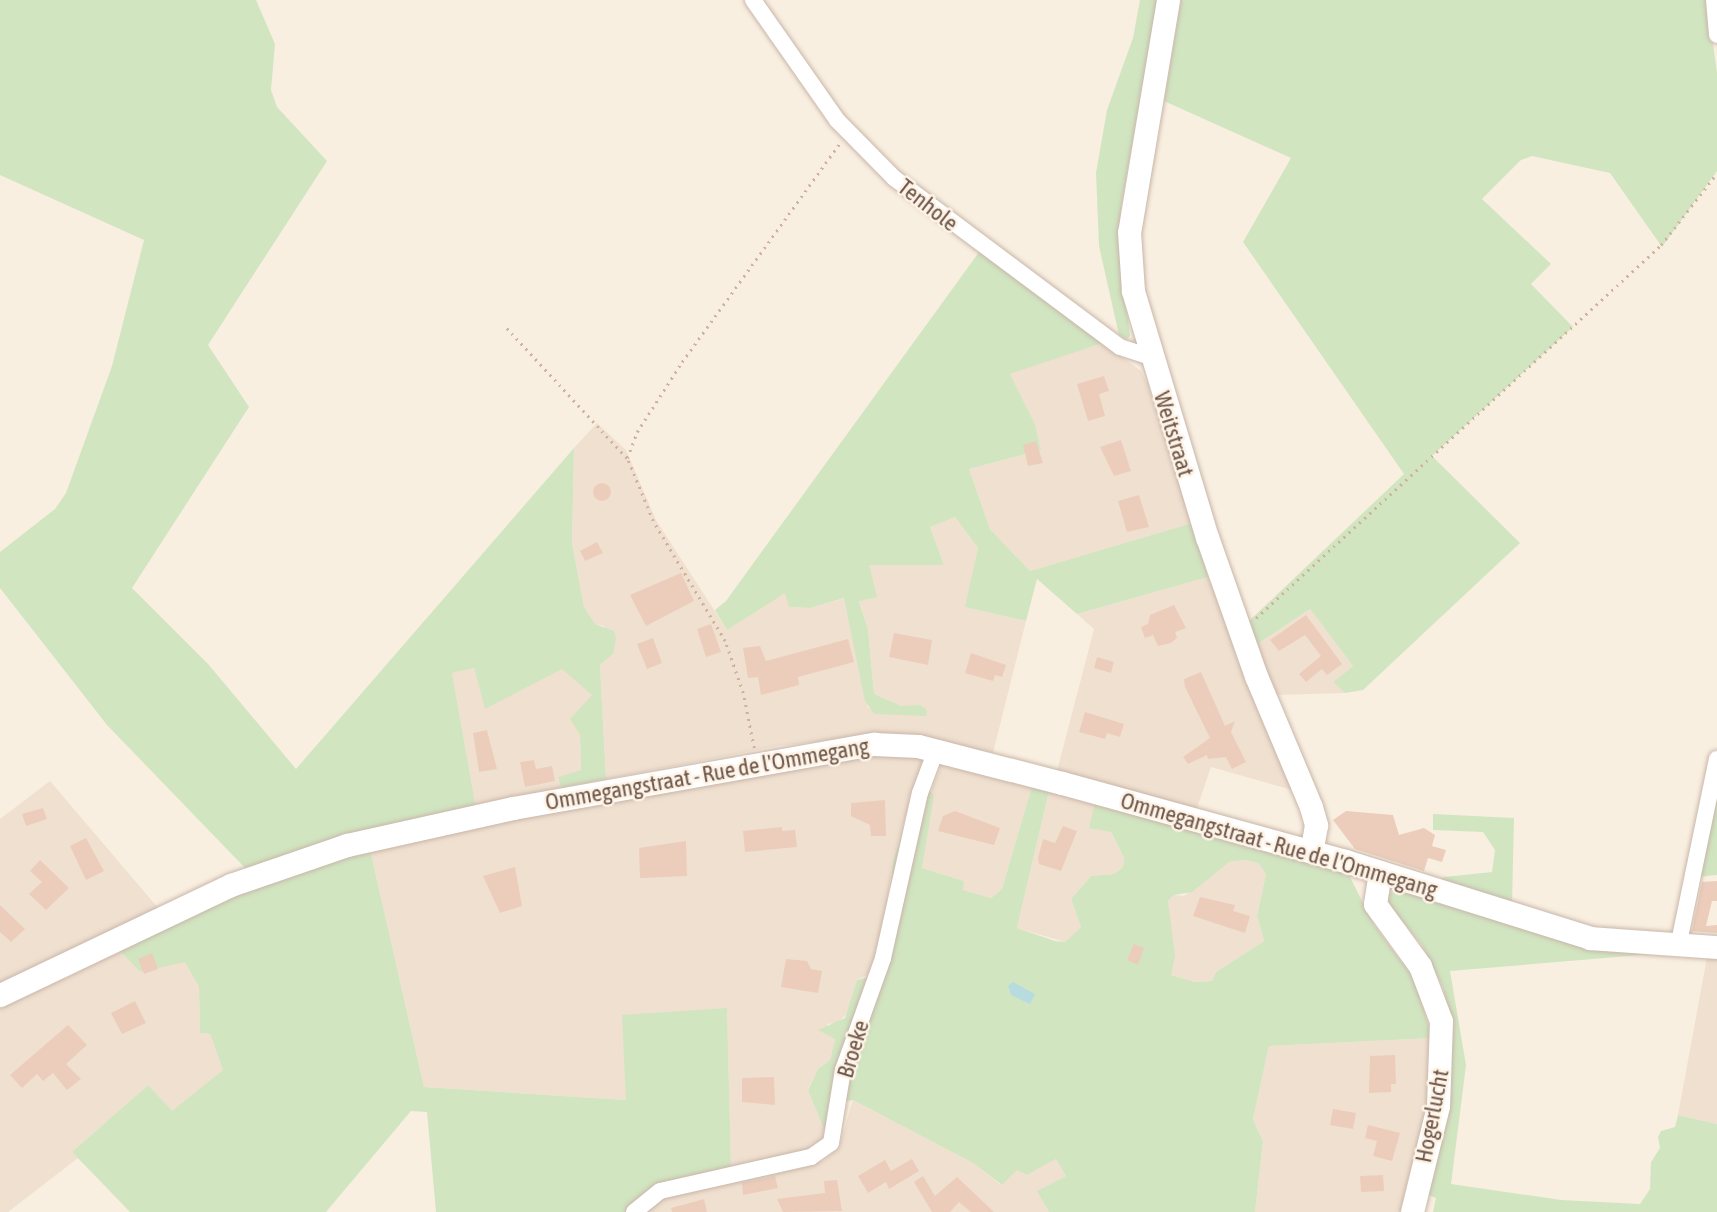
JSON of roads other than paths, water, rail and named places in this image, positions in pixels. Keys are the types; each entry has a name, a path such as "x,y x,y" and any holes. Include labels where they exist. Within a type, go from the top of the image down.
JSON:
{"main road":[{"name":"Weitstraat","path":"1168,0 1128,246 1133,291 1150,357 1240,632 1311,807 1316,825 1311,852"},
{"name":"Ommegangstraat - Rue de l'Ommegang","path":"0,995 205,897 347,845 453,820 756,762 874,744 936,750 1311,852 1590,938 1678,947 1717,947"},
{"name":"Hogerlucht","path":"1380,872 1375,904 1420,966 1441,1021 1438,1106 1412,1212"}],"street":[{"name":"Tenhole","path":"753,0 848,132 894,178 960,230 1121,347 1150,357"},
{"path":"1714,0 1717,35"},
{"name":"Broeke","path":"634,1212 660,1191 811,1157 831,1143 843,1070 883,958 918,803 936,750"},
{"path":"1678,947 1717,759"}],"water":[{"path":"1013,982 1035,994 1030,1004 1011,995 1008,986"}]}
